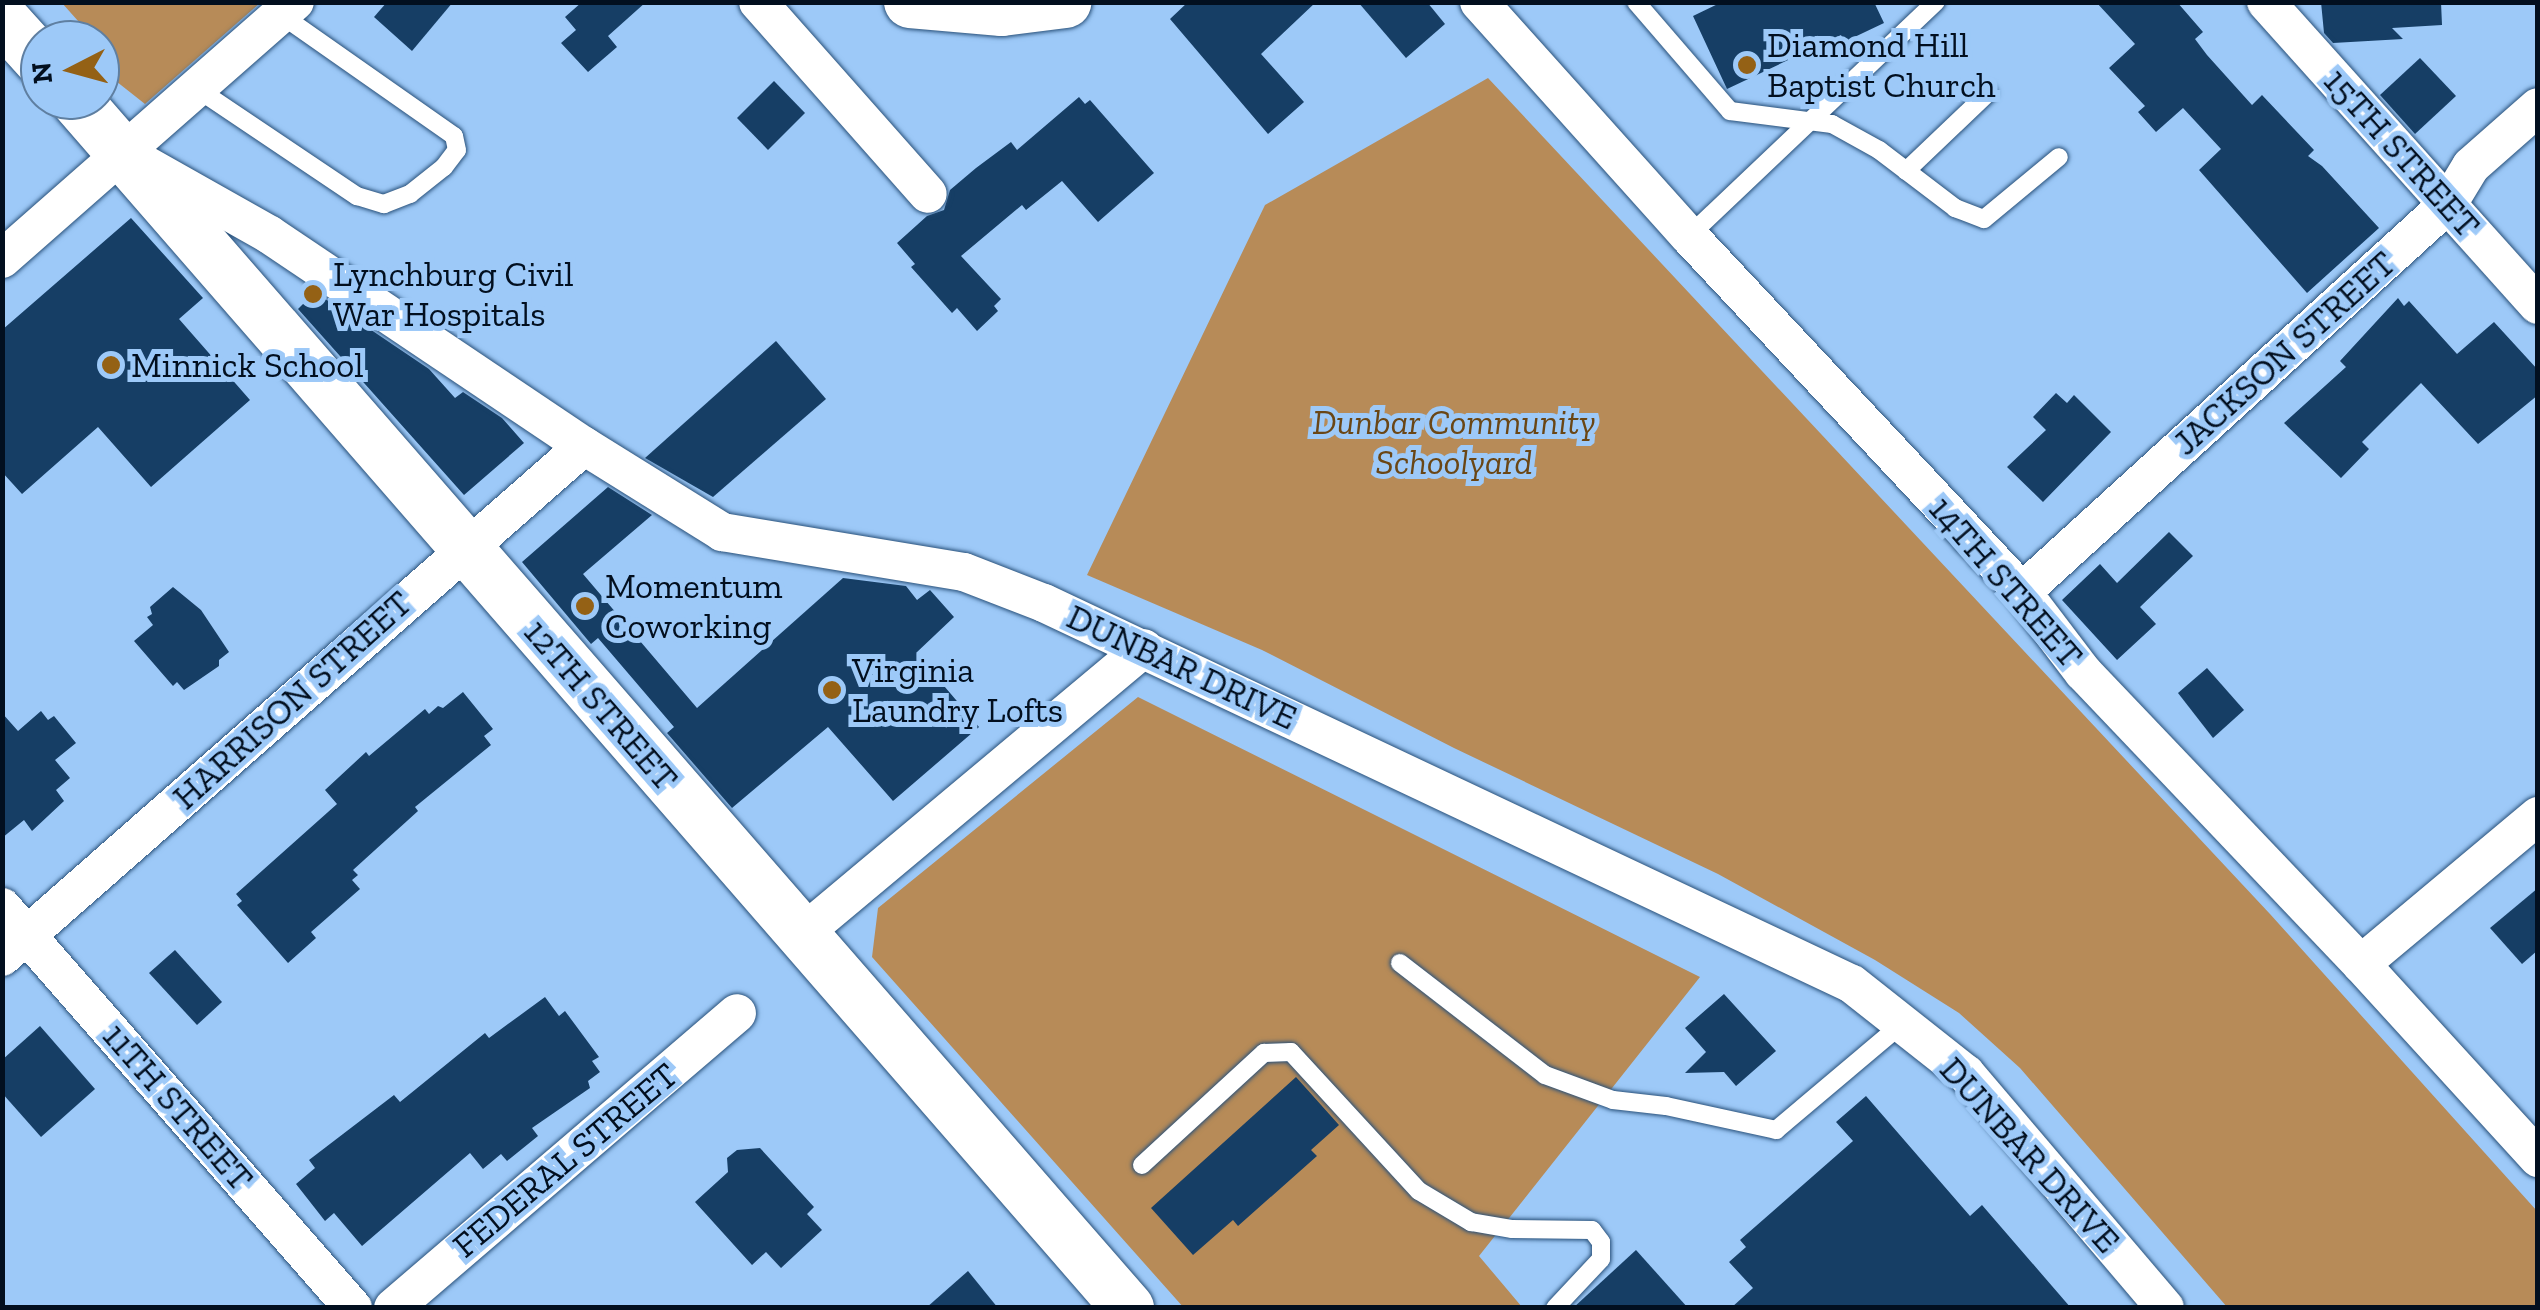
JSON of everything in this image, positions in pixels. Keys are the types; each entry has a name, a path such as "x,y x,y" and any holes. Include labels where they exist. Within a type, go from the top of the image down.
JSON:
{"main road":[{"path":"910,2 1002,10 1064,2"},
{"path":"2,18 20,38"},
{"name":"12TH STREET","path":"94,120 1128,1308"}],"street":[{"path":"758,2 928,194"},
{"name":"14TH STREET","path":"1479,2 1689,236 2022,592 2083,672 2361,964 2538,1158"},
{"name":"15TH STREET","path":"2266,2 2538,305"},
{"path":"2,259 288,9"},
{"name":"JACKSON STREET","path":"2022,592 2448,204 2471,166 2538,107"},
{"name":"DUNBAR DRIVE","path":"122,152 270,235 584,446 722,532 964,572 1144,648 1852,984 1966,1074 2166,1308"},
{"name":"HARRISON STREET","path":"15,946 463,548 584,446"},
{"path":"801,934 1144,648"},
{"path":"2361,964 2538,816"},
{"name":"11TH STREET","path":"2,907 15,946 353,1308"},
{"name":"FEDERAL STREET","path":"393,1308 738,1014"}],"lane":[{"path":"1636,2 1730,111 1832,124 1906,170 1955,208 1984,219 2059,157"},
{"path":"1689,236 1806,121 1936,2"},
{"path":"196,88 357,196 384,204 410,194 444,167 457,150 454,136 288,9"},
{"path":"1906,170 1988,92"},
{"path":"1400,963 1545,1075 1613,1100 1666,1106 1776,1130 1902,1024"},
{"path":"1142,1165 1264,1053 1291,1052 1419,1191 1432,1199 1471,1222 1512,1230 1592,1230 1601,1242 1601,1259 1555,1308"}],"green space":[{"path":"62,3 260,3 145,104 120,84 120,20 77,20"},
{"name":"Dunbar Community Schoolyard","path":"1488,78 2270,914 2537,1211 2537,1307 2227,1307 2020,1068 1959,1013 1875,960 1718,874 1454,748 1262,650 1087,575 1265,205"},
{"path":"1138,697 1700,977 1479,1256 1522,1307 1184,1308 872,957 878,908"}],"building":[{"path":"387,2 453,2 412,51 374,17"},
{"path":"582,2 646,2 608,36 617,47 588,72 561,43 576,30 565,17"},
{"path":"1188,2 1316,2 1261,54 1304,102 1268,134 1170,19"},
{"path":"1358,2 1427,2 1445,24 1406,58"},
{"name":"Diamond Hill Baptist Church","path":"1722,2 1874,2 1884,23 1844,42 1841,35 1727,89 1693,16"},
{"path":"2096,2 2177,2 2203,32 2195,39 2207,55 2252,105 2262,95 2314,150 2308,156 2379,228 2307,293 2199,170 2221,149 2183,108 2156,132 2138,112 2145,106 2109,68 2135,44"},
{"path":"2321,2 2441,2 2442,25 2392,28 2403,39 2333,43 2324,33"},
{"path":"2420,58 2456,96 2415,134 2380,95"},
{"path":"774,81 805,113 768,150 737,118"},
{"path":"1079,97 1085,104 1090,100 1154,173 1098,222 1062,181 1026,210 1022,205 961,256 1001,299 994,306 998,311 977,331 957,308 952,313 911,267 915,264 897,243 927,216 944,210 950,190 976,168 1011,142 1017,150"},
{"name":"Minnick School","path":"131,218 203,298 179,319 250,400 151,487 98,427 22,494 2,472 2,330"},
{"path":"315,292 429,369 455,398 463,392 502,418 524,443 464,495 298,309"},
{"path":"2398,298 2404,306 2409,301 2457,354 2494,322 2538,370 2538,395 2478,444 2421,383 2362,442 2369,449 2341,478 2284,423 2346,367 2340,361"},
{"path":"776,341 826,399 713,497 645,458"},
{"path":"2056,393 2067,403 2074,395 2111,432 2043,502 2007,467 2046,430 2033,417"},
{"name":"Virginia Laundry Lofts","path":"608,487 652,515 583,574 697,708 843,578 906,586 917,600 930,590 954,617 916,653 979,727 893,801 828,727 732,808 667,733 674,727 598,638 591,644 522,562"},
{"path":"2169,532 2193,556 2140,607 2156,624 2117,660 2062,600 2100,564 2117,583"},
{"path":"173,587 201,610 229,652 219,660 219,666 184,690 177,682 173,686 134,641 153,625 147,617 152,614 150,607"},
{"path":"2207,668 2244,710 2213,738 2178,693"},
{"path":"463,692 493,729 484,736 491,745 415,807 418,811 353,870 358,875 352,880 360,889 311,932 316,938 288,963 237,905 242,901 236,894 337,804 325,790 366,752 369,756 425,709 429,714 438,706 443,708"},
{"path":"41,711 48,720 54,716 76,743 55,760 70,778 56,790 64,801 32,831 24,820 2,838 2,713 18,731"},
{"path":"2538,888 2538,950 2522,964 2490,928"},
{"path":"175,950 222,1002 197,1025 149,973"},
{"path":"1724,994 1776,1051 1736,1086 1724,1072 1685,1073 1706,1052 1685,1028"},
{"path":"545,997 559,1016 565,1011 599,1057 592,1061 600,1072 588,1081 590,1088 532,1128 538,1136 507,1161 501,1154 483,1169 470,1153 362,1246 334,1213 325,1221 296,1184 315,1168 309,1160 394,1095 400,1102 485,1033 489,1038"},
{"path":"40,1026 95,1089 41,1137 2,1093 2,1060"},
{"path":"1296,1077 1339,1125 1311,1150 1317,1156 1238,1226 1233,1220 1193,1255 1151,1208"},
{"path":"1866,1096 1970,1216 1982,1205 2071,1308 1731,1308 1753,1288 1729,1262 1746,1247 1740,1240 1853,1141 1836,1122"},
{"path":"760,1148 814,1207 807,1214 822,1230 781,1268 766,1252 752,1265 695,1202 728,1172 727,1158 737,1150"},
{"path":"1636,1250 1688,1308 1573,1308"},
{"path":"968,1271 998,1308 926,1308"}],"place":[{"name":"Diamond Hill Baptist Church","path":"1747,65"},
{"name":"Lynchburg Civil War Hospitals","path":"313,294"},
{"name":"Minnick School","path":"111,365"},
{"name":"Momentum Coworking","path":"585,606"},
{"name":"Virginia Laundry Lofts","path":"832,690"}]}
